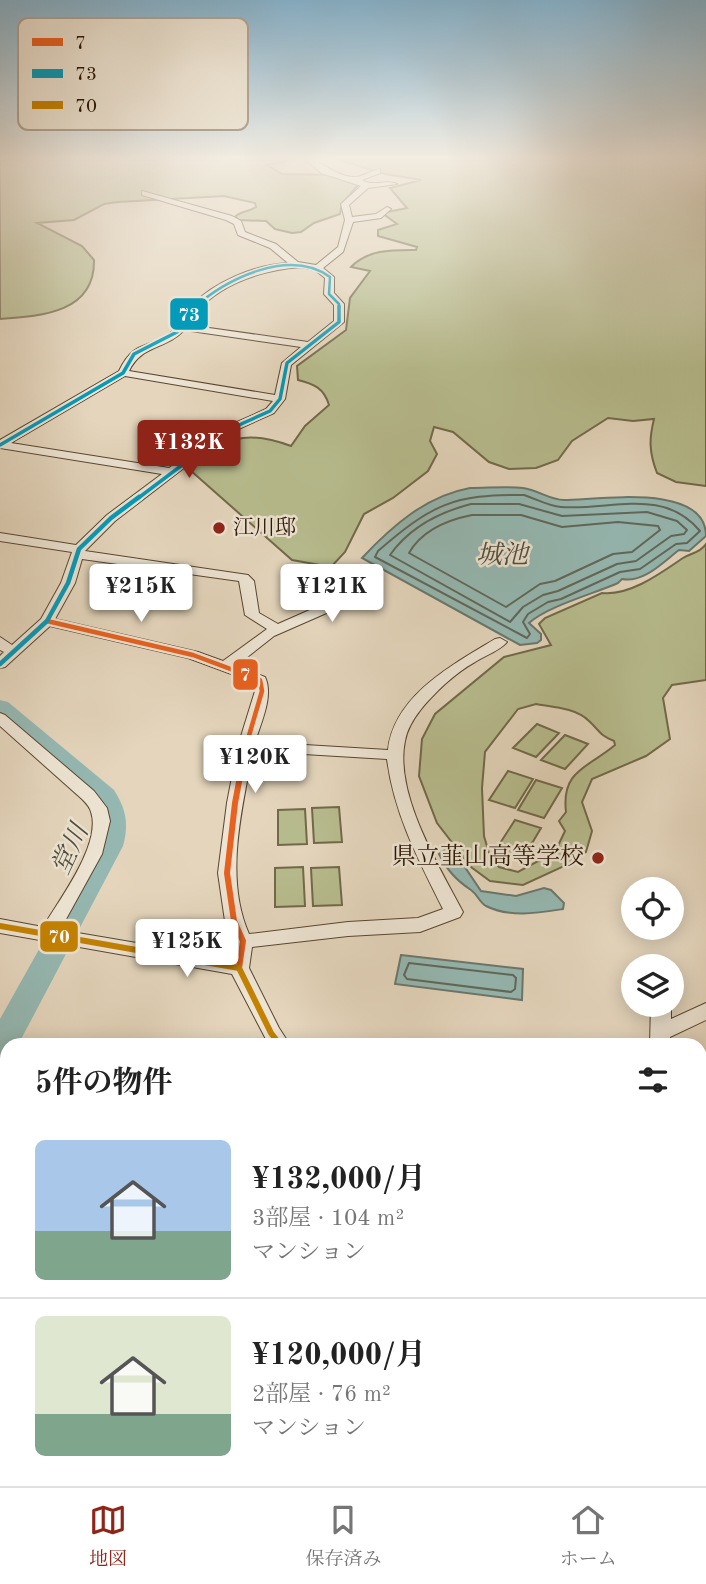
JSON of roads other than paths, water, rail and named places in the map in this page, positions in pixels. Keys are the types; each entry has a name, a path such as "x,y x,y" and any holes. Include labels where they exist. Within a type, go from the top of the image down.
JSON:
{"street":[{"path":"0,664 47,621 68,583 78,551 111,517 230,429 270,411 280,399 284,369 291,359 324,336 340,318 339,304 329,295 330,277 317,268 294,263 273,246 240,233 240,229"},
{"path":"317,268 339,252 346,229"},
{"path":"1,445 123,373 134,355 172,336 183,327 191,311 230,282 294,263"},
{"path":"183,327 310,345"},
{"path":"123,373 280,399"},
{"path":"1,445 172,472"},
{"path":"0,537 243,578 247,581 252,615 277,629"},
{"path":"225,667 277,629 326,608 370,583"},
{"path":"47,621 136,640 260,680 262,691 246,746 234,803 227,873 234,920 243,941 239,968 275,1038"},
{"path":"0,641 6,648 15,651"},
{"path":"243,941 348,929 420,925 454,912 411,823 395,768 397,742 403,725 418,704 458,666 500,642"},
{"path":"0,718 88,795 99,808 101,834 96,850 48,934"},
{"path":"246,746 396,755"},
{"path":"0,926 239,968"},
{"path":"661,1038 706,1011"},
{"path":"661,1038 662,1017"}],"water":[{"name":"城池","path":"470,488 523,488 564,500 623,497 670,501 688,508 701,519 706,536 689,551 679,550 645,575 622,579 537,617 529,623 541,634 541,640 520,645 362,558 385,535 424,505"},
{"path":"446,849 454,851 481,891 516,896 544,888 551,890 564,903 563,909 514,913 486,906 445,865 439,854"},
{"path":"401,955 523,969 522,1000 395,984"}],"waterway":[{"name":"堂川","path":"0,707 105,796 111,808 114,827 110,846 5,1038"}],"place":[{"name":"江川邸","path":"219,528"},
{"name":"県立韮山高等学校","path":"598,858"}]}
